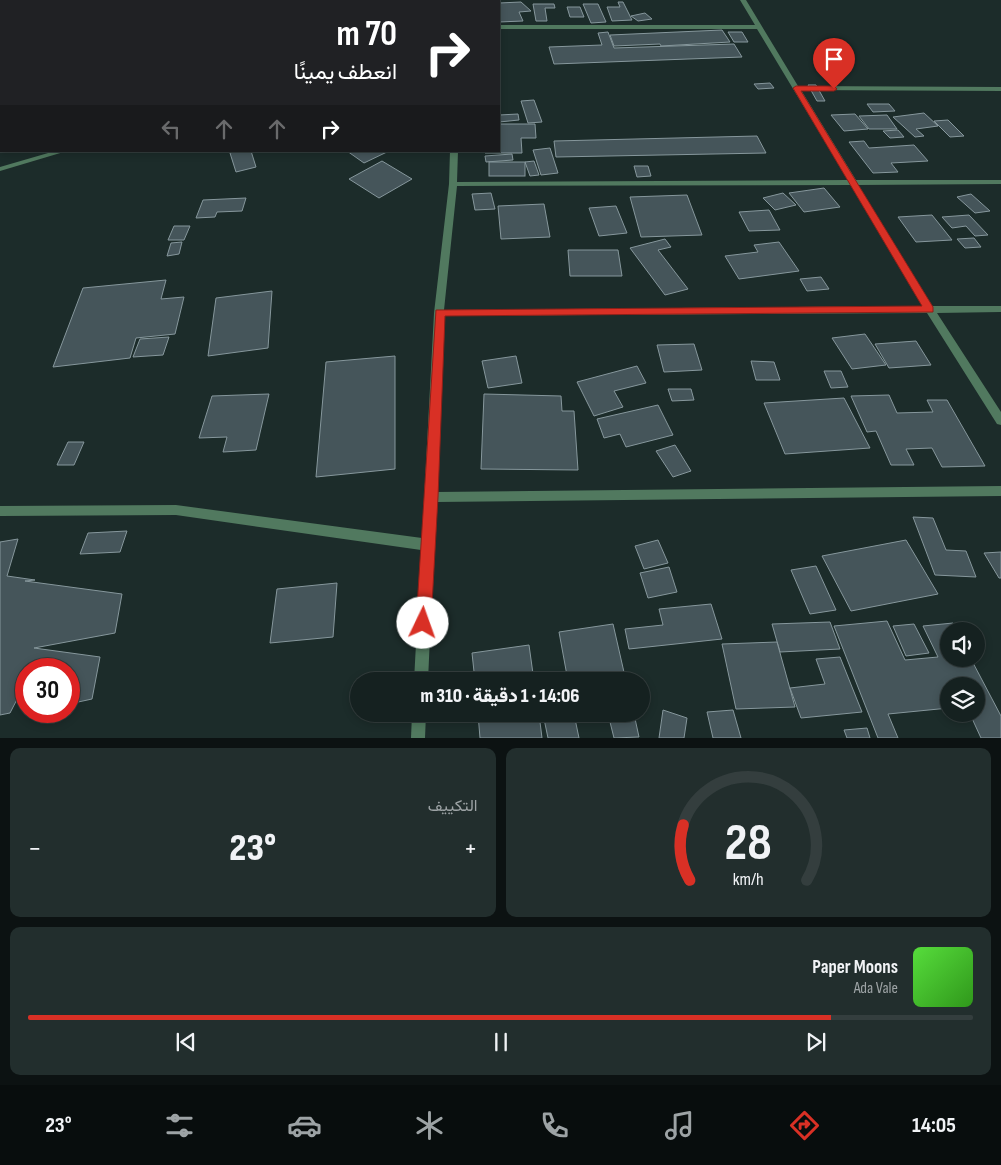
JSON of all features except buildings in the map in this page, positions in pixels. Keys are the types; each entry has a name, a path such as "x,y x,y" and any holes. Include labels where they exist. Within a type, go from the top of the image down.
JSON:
{"street":[{"path":"743,0 930,310 1001,421"},
{"path":"500,27 760,27"},
{"path":"796,88 1001,89"},
{"path":"0,169 60,152"},
{"path":"421,672 427,546 432,497 440,313 453,184 454,152"},
{"path":"453,184 1001,182"},
{"path":"440,313 1001,309"},
{"path":"432,497 1001,491"},
{"path":"0,511 176,510 427,546"},
{"path":"418,738 419,722"}],"route":[{"path":"423,623 432,497 440,313 930,310 796,88 834,89"}]}
